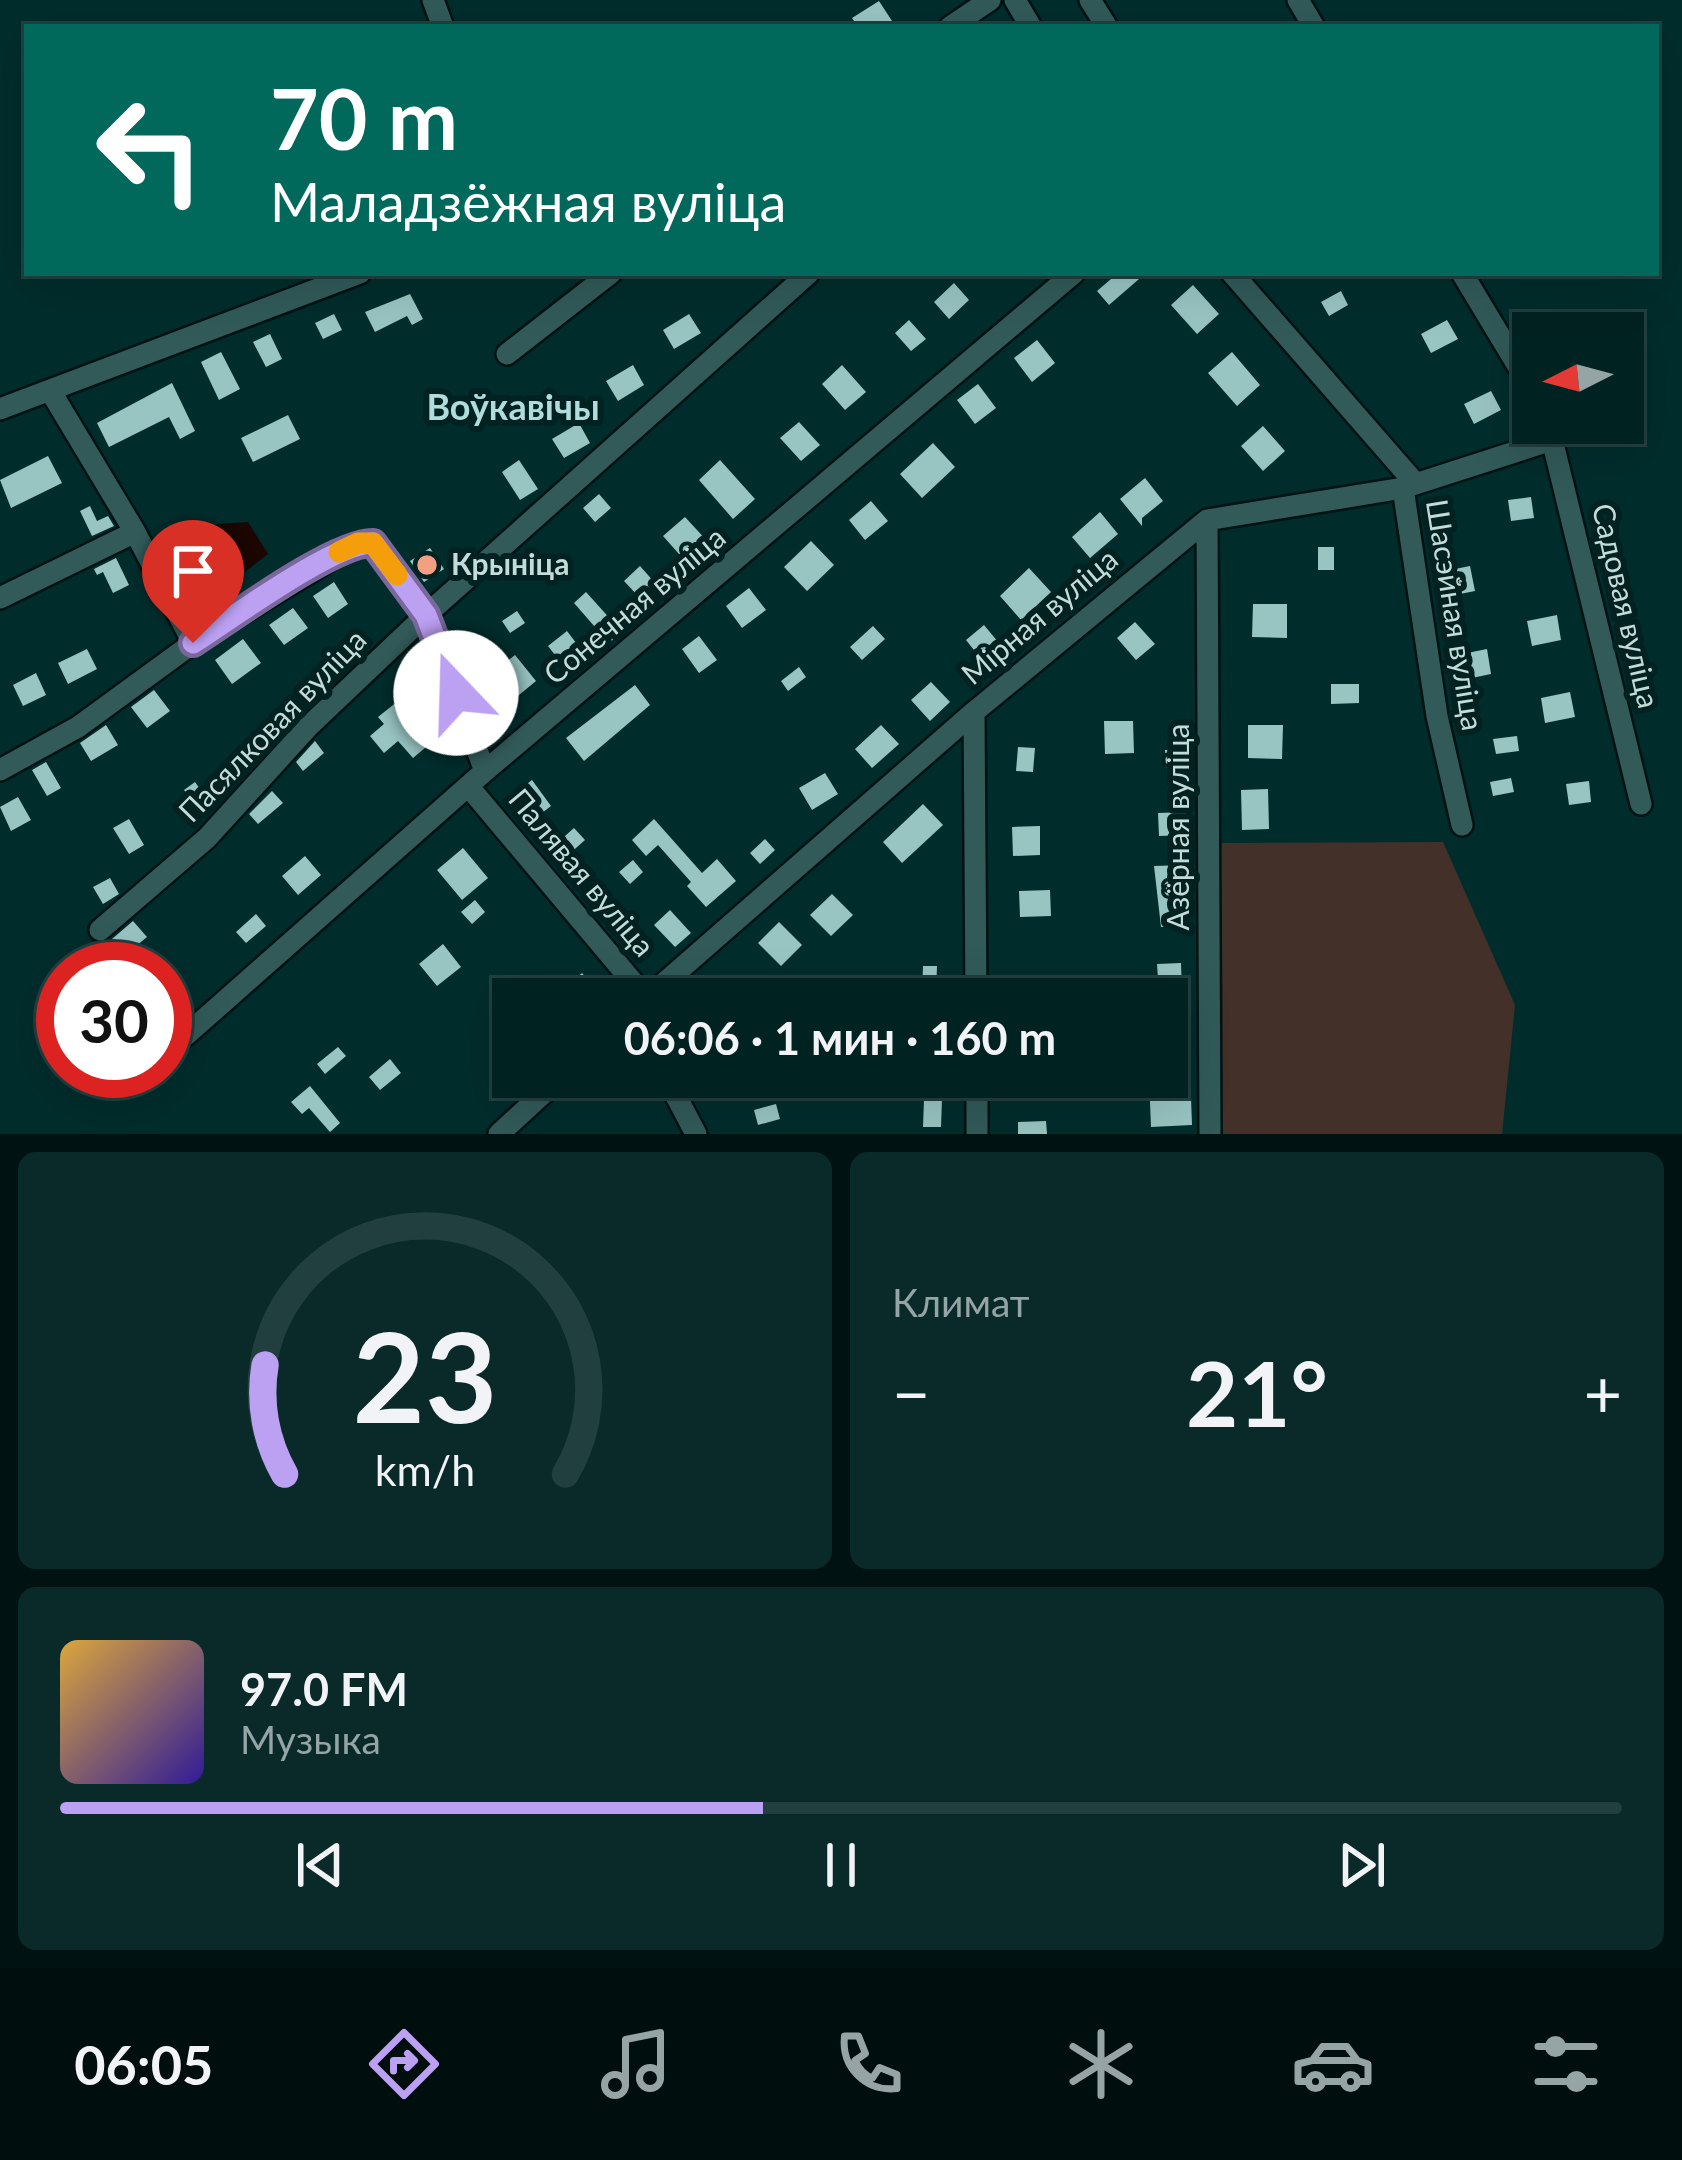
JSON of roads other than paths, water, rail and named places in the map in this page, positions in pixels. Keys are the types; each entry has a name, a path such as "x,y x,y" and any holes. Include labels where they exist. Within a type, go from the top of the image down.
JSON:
{"street":[{"path":"954,24 990,0"},
{"path":"0,409 352,276"},
{"path":"507,354 607,276"},
{"name":"Пасялковая вуліца","path":"100,930 207,838 308,727 426,615 806,276"},
{"name":"Сонечная вуліца","path":"192,1029 477,779 1070,276"},
{"name":"Шасэйная вуліца","path":"1235,276 1415,483 1403,488 1437,716 1462,826"},
{"path":"1464,276 1512,356"},
{"path":"0,770 78,727 193,643 135,532 51,392"},
{"path":"1207,520 1403,488 1517,444"},
{"name":"Садовая вуліца","path":"1554,444 1641,804"},
{"name":"Мірная вуліца","path":"671,978 974,712 1207,520"},
{"name":"Азёрная вуліца","path":"1207,520 1210,1134"},
{"path":"0,598 135,532"},
{"name":"Палявая вуліца","path":"193,643 358,543 373,543 426,615 477,779 631,978"},
{"path":"974,712 976,978"},
{"path":"499,1134 538,1098"},
{"path":"677,1098 696,1134"},
{"path":"976,1098 977,1134"}],"place":[{"name":"Крыніца","path":"427,565"}],"district":[{"name":"Воўкавічы","path":"513,407"}]}
